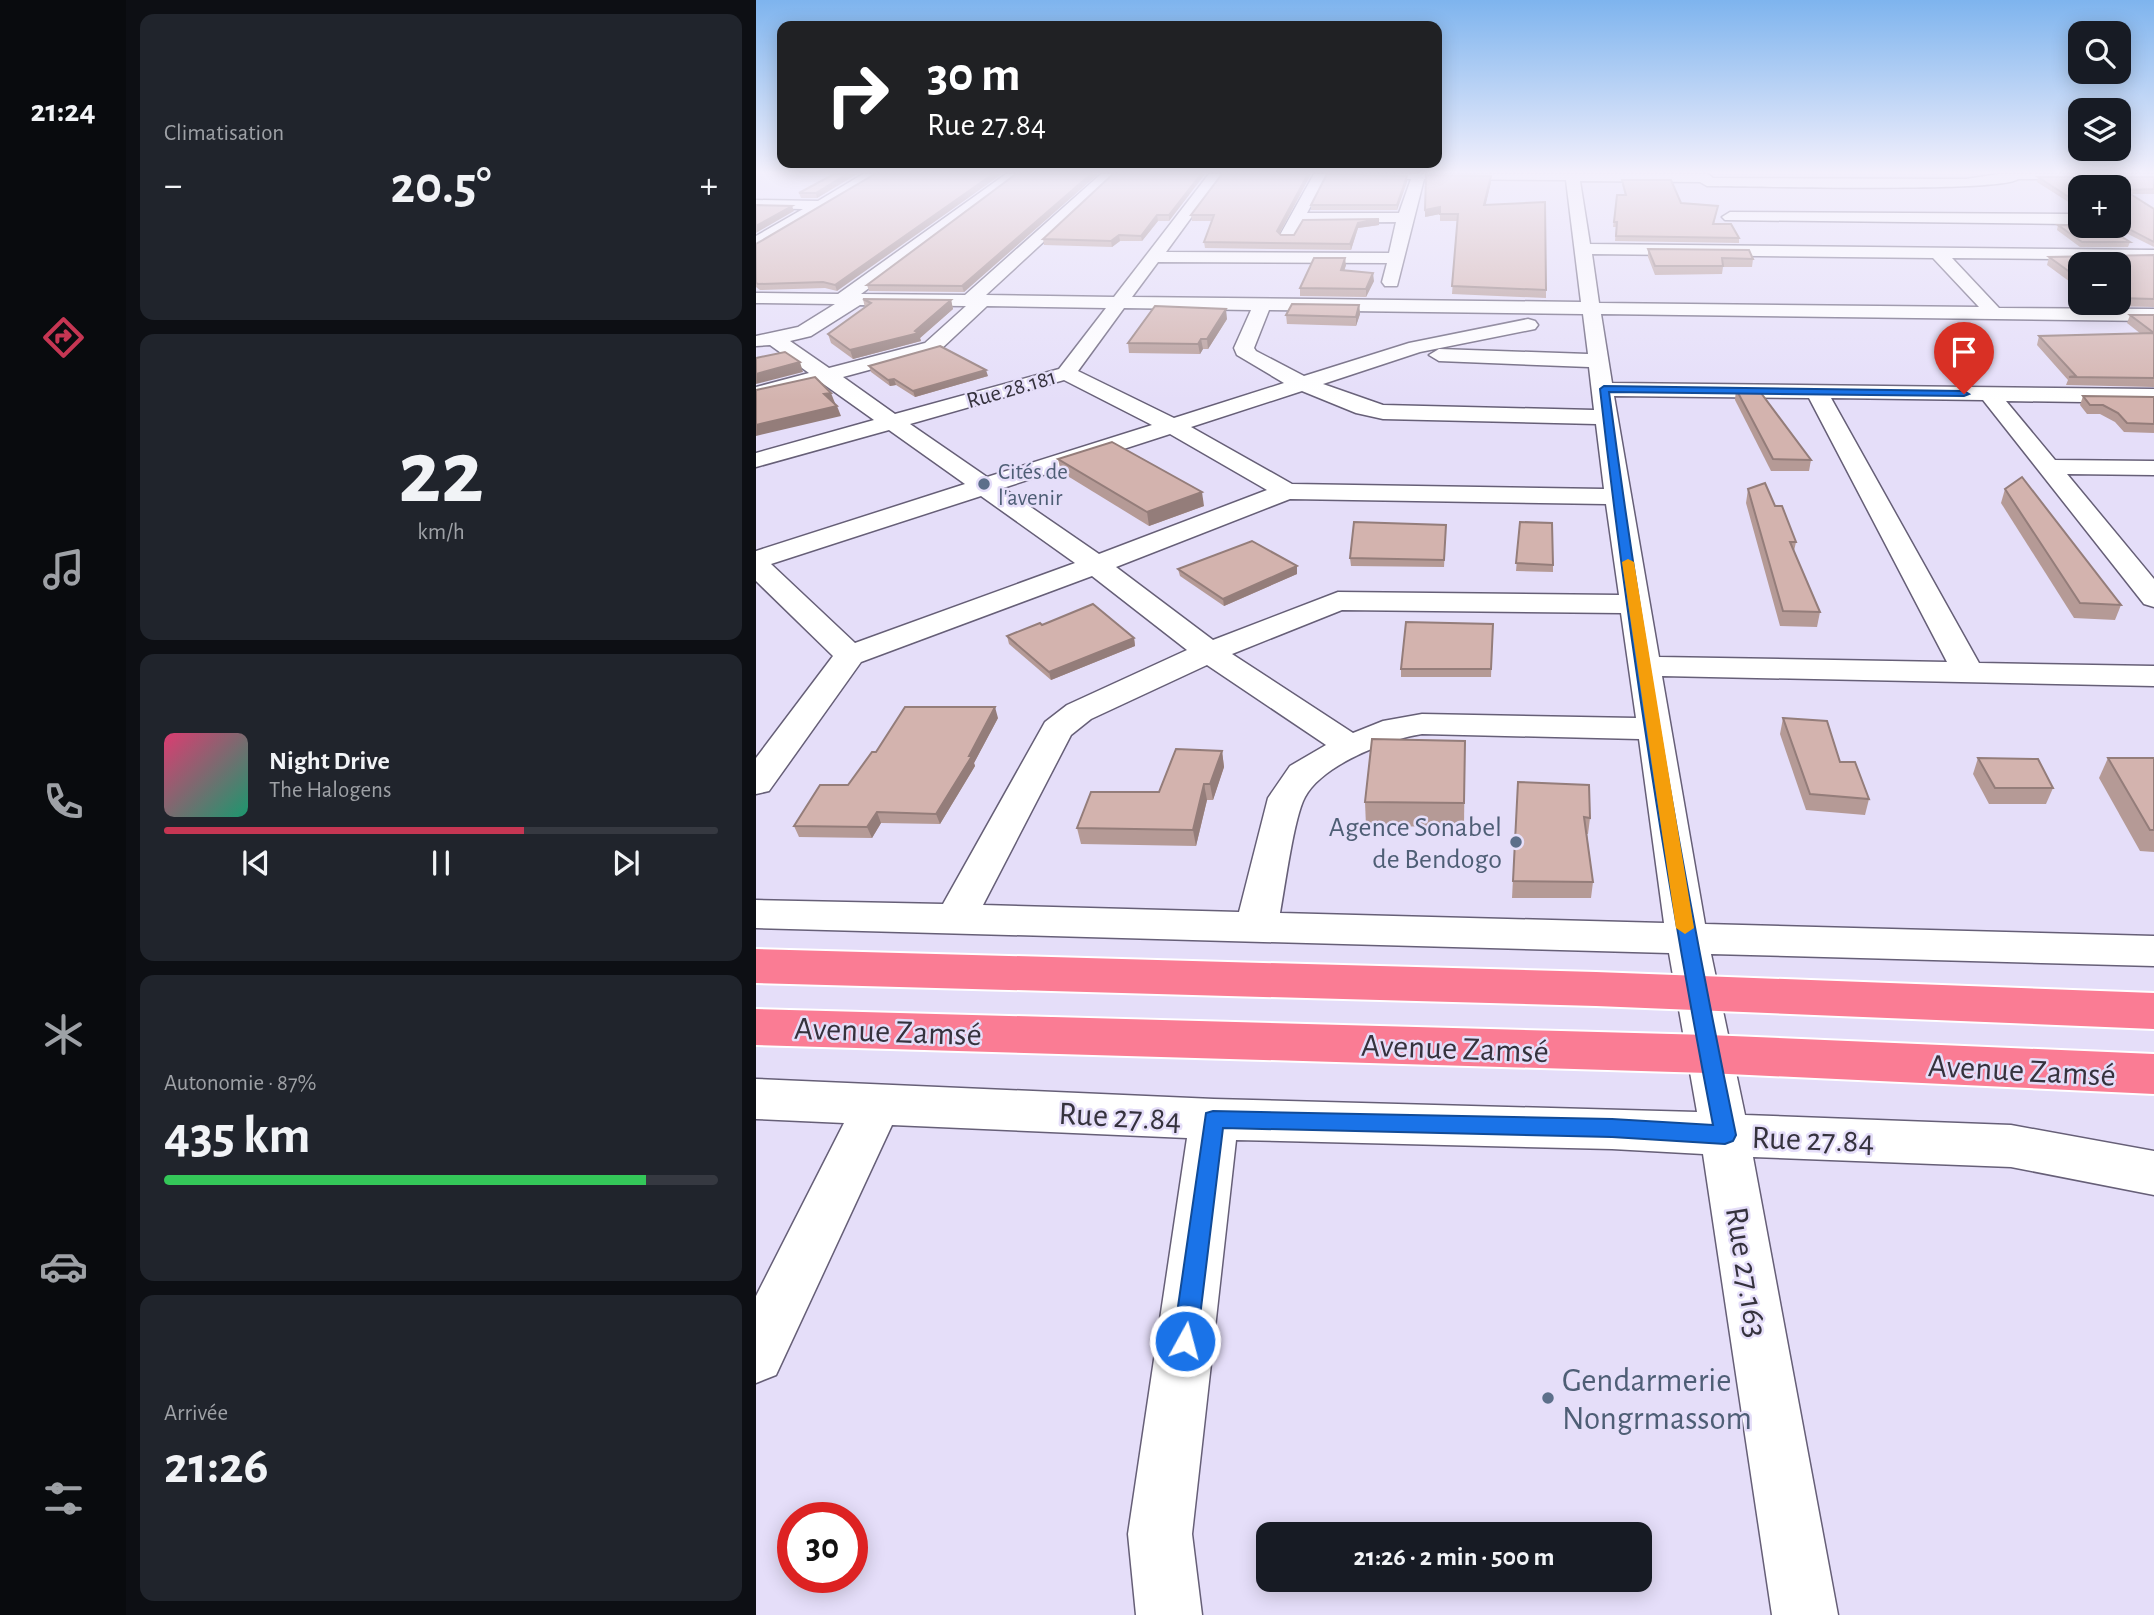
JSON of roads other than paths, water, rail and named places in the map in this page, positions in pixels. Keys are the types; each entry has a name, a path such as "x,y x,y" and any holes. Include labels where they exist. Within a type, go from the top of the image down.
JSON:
{"highway":[{"name":"Avenue Zamsé","path":"756,966 1698,994 2154,1011"},
{"name":"Avenue Zamsé","path":"756,1027 1708,1054 2072,1073 2154,1074"}],"street":[{"path":"765,340 817,326 915,249"},
{"path":"756,393 914,355 932,347 1030,249"},
{"name":"Rue 28.181","path":"756,460 1066,373 1160,249"},
{"path":"1276,258 1281,249"},
{"path":"1397,249 1392,307 1393,330 1396,336 1416,346 1452,357 1600,361"},
{"path":"1584,249 1581,308 1600,361 1653,729 1686,940 1698,994"},
{"path":"1921,249 1938,253 2068,254"},
{"path":"1938,253 1994,313"},
{"path":"2131,255 2154,255"},
{"path":"1154,257 1395,258"},
{"path":"756,298 2154,315"},
{"path":"1262,305 1244,348 1247,355 1301,383 1364,408 1383,412 1817,392 2154,396"},
{"path":"756,560 983,485 1175,427 1416,346 1548,321 1581,308"},
{"path":"765,340 829,375 890,422 1096,565 1209,652 1350,746"},
{"path":"1066,373 1175,427 1287,491"},
{"path":"1817,392 1968,672"},
{"path":"1989,394 2154,598"},
{"path":"2048,467 2154,468"},
{"path":"756,783 850,655 1096,565 1287,491 1618,497"},
{"path":"2119,555 2154,556"},
{"path":"756,565 850,655"},
{"path":"956,918 1057,729 1079,712 1209,652 1339,601 1634,604"},
{"path":"1644,666 2154,676"},
{"path":"1256,927 1286,798 1303,774 1350,746 1395,728 1422,724 1653,729"},
{"path":"756,915 956,918 2154,951"},
{"name":"Rue 27.163","path":"1698,994 1725,1135 1804,1615"},
{"name":"Rue 27.84","path":"756,1099 1213,1119 1612,1128 2011,1146 2154,1173"},
{"path":"756,1355 878,1103"},
{"path":"1169,1615 1160,1534 1213,1119"}],"place":[{"name":"Cités de l'avenir","path":"984,484"},
{"name":"Agence Sonabel de Bendogo","path":"1516,842"},
{"name":"Gendarmerie Nongrmassom","path":"1548,1398"}]}
